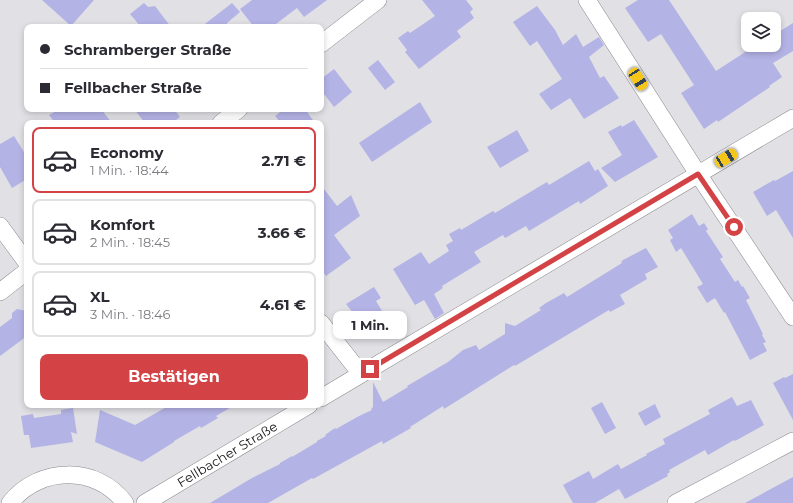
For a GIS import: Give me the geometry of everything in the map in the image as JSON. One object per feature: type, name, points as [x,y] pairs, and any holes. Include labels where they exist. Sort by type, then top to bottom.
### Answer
[{"type":"street","points":[[324,42],[378,0]]},
{"type":"street","points":[[587,0],[698,174],[793,317]]},
{"type":"street","points":[[225,120],[235,112]]},
{"type":"street","points":[[324,396],[793,118]]},
{"type":"street","points":[[0,226],[24,259]]},
{"type":"street","points":[[0,292],[24,273]]},
{"type":"street","points":[[324,328],[361,374]]},
{"type":"street","name":"Fellbacher Straße","points":[[145,503],[304,408]]},
{"type":"street","points":[[676,503],[793,442]]},
{"type":"street","points":[[10,503],[25,489],[38,481],[62,475],[76,475],[92,479],[109,486],[120,495],[125,503]]},
{"type":"building","points":[[42,0],[94,0],[73,24],[69,24]]},
{"type":"building","points":[[252,0],[327,0],[304,17],[297,8],[276,24],[252,24],[240,9]]},
{"type":"building","points":[[422,0],[466,0],[473,9],[470,12],[474,18],[457,31],[461,37],[419,69],[405,52],[407,50],[398,38],[408,31],[410,33],[435,16]]},
{"type":"building","points":[[638,0],[669,0],[716,71],[745,52],[781,52],[781,31],[793,23],[793,51],[773,63],[782,77],[769,86],[770,87],[718,122],[717,120],[704,129],[681,93],[694,85],[661,34],[648,42],[625,8]]},
{"type":"building","points":[[144,3],[148,7],[155,6],[169,24],[138,24],[130,14]]},
{"type":"building","points":[[232,3],[240,12],[227,24],[205,24]]},
{"type":"building","points":[[537,6],[555,30],[563,45],[576,34],[583,47],[599,37],[604,45],[589,57],[600,78],[604,76],[619,98],[584,119],[570,98],[551,110],[539,94],[562,79],[537,41],[530,46],[513,22]]},
{"type":"building","points":[[378,60],[395,82],[385,90],[368,68]]},
{"type":"building","points":[[334,69],[352,92],[334,107],[324,94],[324,77]]},
{"type":"building","points":[[420,102],[432,122],[372,162],[359,143]]},
{"type":"building","points":[[54,112],[103,112],[110,120],[53,120],[49,115]]},
{"type":"building","points":[[136,112],[176,112],[180,117],[176,120],[143,120]]},
{"type":"building","points":[[280,112],[307,112],[313,120],[278,120],[275,116]]},
{"type":"building","points":[[634,120],[658,157],[615,182],[601,168],[622,155],[608,132],[621,125],[622,127]]},
{"type":"building","points":[[517,130],[529,151],[500,168],[487,147]]},
{"type":"building","points":[[14,136],[24,152],[24,181],[12,188],[0,167],[0,144]]},
{"type":"building","points":[[589,161],[595,171],[598,169],[608,186],[580,204],[579,201],[529,231],[526,226],[505,238],[503,235],[474,252],[481,262],[442,286],[443,288],[434,294],[444,313],[435,319],[424,300],[415,305],[393,269],[421,252],[429,264],[449,251],[446,245],[453,241],[449,234],[460,228],[461,230],[493,211],[495,213],[547,182],[549,185]]},
{"type":"building","points":[[793,171],[793,238],[776,210],[767,216],[753,192]]},
{"type":"building","points":[[324,189],[337,206],[351,195],[360,216],[334,235],[351,258],[326,276],[324,273]]},
{"type":"building","points":[[692,214],[699,226],[704,223],[708,229],[706,231],[723,257],[720,259],[735,282],[738,280],[750,298],[746,300],[763,334],[762,335],[766,342],[763,343],[767,351],[750,360],[725,312],[724,313],[715,298],[707,303],[697,287],[703,284],[681,248],[676,252],[670,240],[673,238],[668,230]]},
{"type":"building","points":[[646,248],[658,267],[645,274],[647,279],[620,295],[625,304],[610,312],[609,310],[515,366],[514,365],[444,409],[443,406],[410,427],[411,428],[383,444],[382,441],[268,503],[210,503],[317,442],[335,428],[336,429],[372,410],[373,382],[383,402],[448,362],[463,350],[476,345],[479,350],[505,334],[505,323],[515,326],[541,310],[539,308],[546,303],[564,293],[567,297],[622,263],[621,262],[623,260]]},
{"type":"building","points":[[374,287],[381,298],[376,301],[388,321],[372,330],[365,328],[346,304]]},
{"type":"building","points":[[17,309],[24,310],[24,338],[0,356],[0,327],[12,318],[12,313]]},
{"type":"building","points":[[793,374],[793,420],[773,383]]},
{"type":"building","points":[[732,397],[737,406],[751,400],[764,425],[708,455],[705,450],[669,470],[670,472],[667,474],[668,476],[625,499],[619,489],[595,503],[573,503],[563,485],[589,471],[593,479],[618,464],[621,469],[665,444],[663,439],[710,414],[708,410]]},
{"type":"building","points":[[602,402],[616,428],[605,434],[591,408]]},
{"type":"building","points":[[655,404],[661,417],[645,426],[638,413]]},
{"type":"building","points":[[73,408],[77,434],[71,432],[73,442],[31,448],[29,435],[24,435],[21,416],[33,414],[34,418],[61,414],[61,410]]},
{"type":"building","points":[[165,408],[230,408],[216,416],[218,418],[201,428],[200,426],[174,441],[142,462],[95,442],[100,410],[135,425]]},
{"type":"building","points":[[793,477],[793,503],[745,503]]},
{"type":"route","points":[[370,369],[698,174],[734,227]]}]
